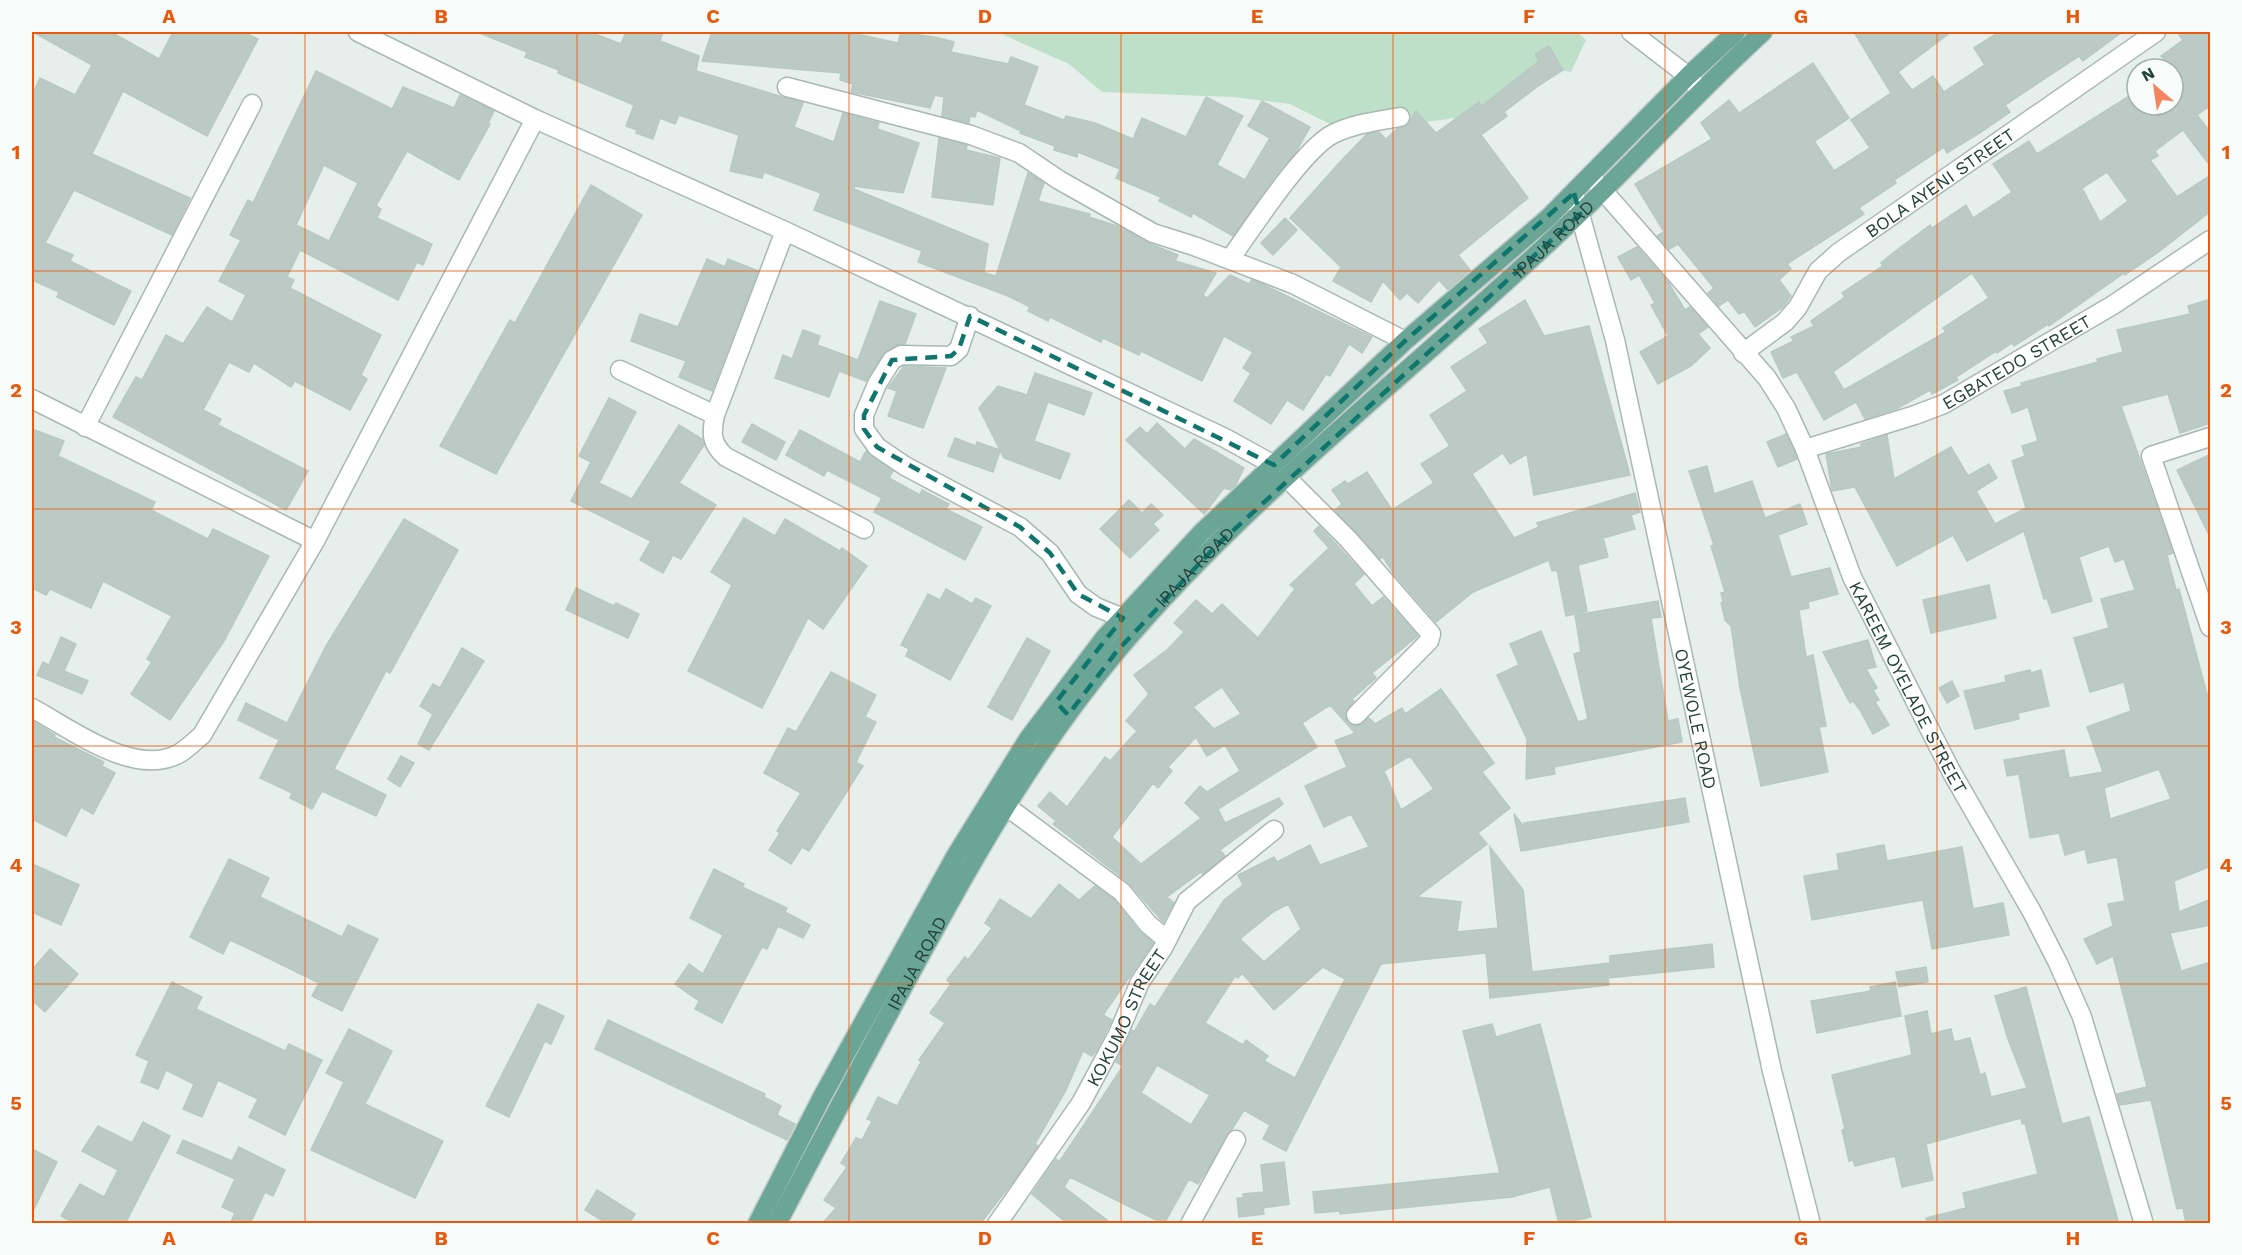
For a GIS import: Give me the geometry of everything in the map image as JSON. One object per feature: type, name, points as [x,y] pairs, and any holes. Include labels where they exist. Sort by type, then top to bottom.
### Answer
[{"type":"main road","name":"IPAJA ROAD","points":[[757,1224],[823,1095],[930,900],[990,798],[1062,709],[1149,616],[1287,478],[1580,214],[1597,183],[1688,76],[1736,32]]},
{"type":"main road","name":"IPAJA ROAD","points":[[777,1224],[907,980],[1092,653],[1201,533],[1405,341],[1574,193],[1597,183],[1763,32]]},
{"type":"street","points":[[358,32],[535,119],[970,316],[1225,438],[1274,465],[1348,539],[1431,634],[1429,642],[1356,715]]},
{"type":"street","points":[[1631,32],[1688,76],[1700,90]]},
{"type":"street","name":"BOLA AYENI STREET","points":[[1743,353],[1785,322],[1798,307],[1818,271],[1838,253],[2156,32]]},
{"type":"street","points":[[787,87],[972,135],[1019,153],[1059,180],[1145,229],[1230,259],[1303,289],[1405,341]]},
{"type":"street","points":[[85,427],[252,104]]},
{"type":"street","points":[[1230,259],[1270,202],[1324,140],[1362,124],[1400,117]]},
{"type":"street","points":[[32,708],[126,759],[155,762],[180,753],[202,735],[315,541],[535,119]]},
{"type":"street","name":"KAREEM OYELADE STREET","points":[[1597,183],[1767,378],[1786,408],[1805,449],[1851,577],[1952,773],[2032,912],[2082,1017],[2144,1224]]},
{"type":"street","name":"OYEWOLE ROAD","points":[[1574,193],[1616,340],[1772,1071],[1811,1224]]},
{"type":"street","points":[[785,231],[715,415],[711,433],[715,447],[726,457],[864,529]]},
{"type":"street","name":"EGBATEDO STREET","points":[[1805,449],[1944,404],[2113,305],[2211,240]]},
{"type":"street","points":[[970,316],[959,350],[951,356],[901,356],[892,360],[877,384],[864,416],[864,429],[877,447],[905,466],[1020,527],[1050,553],[1078,594],[1096,607],[1123,618]]},
{"type":"street","points":[[620,370],[715,415]]},
{"type":"street","points":[[32,399],[315,541]]},
{"type":"street","points":[[2211,437],[2151,456],[2211,627]]},
{"type":"street","points":[[1006,806],[1122,892],[1148,924],[1167,940]]},
{"type":"street","name":"KOKUMO STREET","points":[[997,1224],[1081,1103],[1118,1034],[1140,982],[1167,940],[1186,901],[1274,830]]},
{"type":"street","points":[[1190,1224],[1236,1140]]},
{"type":"highlighted area","points":[[1574,193],[1580,214],[1215,547],[1117,651],[1068,715],[1056,702],[1123,618],[1078,594],[1050,553],[1020,527],[877,447],[864,429],[864,415],[892,360],[951,356],[959,349],[970,316],[1274,465],[1405,341]]},
{"type":"green space","points":[[997,32],[1577,32],[1586,40],[1571,72],[1539,67],[1480,115],[1346,132],[1290,104],[1233,97],[1102,92],[1069,64]]},
{"type":"building","points":[[33,32],[111,32],[159,59],[173,32],[243,32],[258,39],[207,136],[123,91],[92,154],[190,198],[172,235],[74,190],[45,243],[73,255],[70,261],[131,291],[114,325],[57,297],[59,292],[32,280],[32,96],[40,78],[75,95],[92,65]]},
{"type":"building","points":[[477,32],[590,32],[621,44],[626,32],[663,32],[660,41],[699,56],[696,71],[803,103],[794,127],[834,142],[843,113],[879,123],[877,129],[919,143],[903,193],[854,186],[854,189],[988,244],[983,280],[985,273],[996,276],[1028,173],[1044,183],[1038,201],[1090,214],[1089,217],[1117,226],[1148,243],[1178,255],[1175,261],[1216,273],[1203,295],[1207,298],[1230,275],[1249,284],[1252,280],[1372,337],[1362,353],[1349,344],[1330,376],[1326,374],[1303,410],[1287,400],[1271,424],[1234,401],[1251,373],[1243,368],[1253,352],[1224,336],[1202,381],[1141,351],[1139,355],[1103,338],[1101,342],[1050,317],[1048,321],[1028,311],[1030,307],[1008,296],[918,262],[922,251],[814,210],[821,193],[764,172],[762,178],[730,171],[739,135],[679,115],[675,124],[660,118],[653,139],[636,133],[637,130],[626,126],[634,105],[558,73],[559,70],[525,57],[527,52]]},
{"type":"building","points":[[712,32],[847,32],[898,43],[901,32],[939,38],[954,42],[951,52],[1008,64],[1011,57],[1038,67],[1024,105],[1064,120],[1066,116],[1095,123],[1133,139],[1142,118],[1186,137],[1206,97],[1243,116],[1217,165],[1245,180],[1270,138],[1248,126],[1262,101],[1310,127],[1296,152],[1233,236],[1193,213],[1191,217],[1159,201],[1161,197],[1116,178],[1120,169],[1078,152],[1077,157],[1054,150],[1055,146],[1020,133],[1021,131],[977,110],[975,117],[970,116],[969,123],[942,116],[944,97],[935,95],[930,108],[851,92],[853,84],[840,80],[841,73],[702,61]]},
{"type":"building","points":[[1854,32],[1951,32],[1898,72],[1912,90],[1933,76],[1944,92],[1985,65],[1974,48],[1999,32],[2122,32],[2083,61],[2079,56],[2005,105],[2010,112],[1981,132],[1947,153],[1944,147],[1894,180],[1896,183],[1859,208],[1864,214],[1787,264],[1791,269],[1779,280],[1791,296],[1783,307],[1755,327],[1744,311],[1739,314],[1728,300],[1719,306],[1708,293],[1714,288],[1678,244],[1669,249],[1657,236],[1664,232],[1635,184],[1712,139],[1701,123],[1729,100],[1739,113],[1813,63],[1849,118],[1815,141],[1834,171],[1870,148],[1851,120],[1891,93]]},
{"type":"building","points":[[2177,32],[2211,32],[2211,105],[2197,115],[2211,133],[2211,167],[2183,130],[2155,151],[2158,156],[2150,160],[2177,197],[2211,175],[2211,211],[2160,251],[2125,275],[2124,273],[2049,326],[2048,324],[2014,346],[2012,343],[1997,353],[1996,351],[1956,377],[1958,380],[1932,394],[1930,390],[1898,408],[1865,419],[1856,402],[1824,420],[1797,372],[1783,378],[1771,352],[1794,341],[1791,337],[1814,326],[1811,321],[1845,297],[1842,293],[1883,266],[1881,263],[1930,225],[1932,228],[1966,205],[1973,218],[2012,192],[1993,164],[2029,141],[2037,154],[2125,99],[2125,117],[2185,117],[2185,57],[2161,56],[2183,40]],"holes":[[[2107,172],[2128,201],[2100,222],[2082,188]],[[1972,273],[1989,298],[1943,328],[1946,332],[1844,390],[1833,372]]]},
{"type":"building","points":[[1549,46],[1563,70],[1504,112],[1507,116],[1481,135],[1528,198],[1458,255],[1470,270],[1448,290],[1439,280],[1418,303],[1407,293],[1400,300],[1383,281],[1371,302],[1333,281],[1341,267],[1290,218],[1339,163],[1367,134],[1379,132],[1386,139],[1397,129],[1408,125],[1416,111],[1436,133],[1479,102],[1482,106],[1539,61],[1535,54]]},
{"type":"building","points":[[316,71],[392,109],[403,87],[454,108],[460,95],[494,111],[488,123],[490,124],[459,180],[407,151],[376,206],[381,209],[377,218],[432,244],[423,265],[417,262],[398,300],[300,250],[287,277],[294,280],[290,288],[381,335],[361,375],[367,379],[350,410],[295,381],[291,387],[254,363],[249,372],[229,362],[203,410],[221,419],[218,425],[308,471],[286,510],[113,417],[136,377],[142,380],[166,335],[183,344],[207,307],[232,322],[246,295],[219,281],[241,240],[230,235],[248,200],[253,203]],"holes":[[[324,165],[358,183],[329,241],[296,225]]]},
{"type":"building","points":[[939,138],[967,145],[966,150],[1000,158],[993,205],[932,197]]},
{"type":"building","points":[[591,185],[642,215],[496,474],[440,446],[510,320],[515,323]]},
{"type":"building","points":[[1285,218],[1297,230],[1273,255],[1261,243]]},
{"type":"building","points":[[1637,247],[1668,282],[1685,310],[1690,307],[1708,327],[1698,334],[1710,348],[1691,366],[1658,384],[1640,352],[1668,336],[1651,305],[1655,303],[1639,275],[1631,280],[1618,257]]},
{"type":"building","points":[[707,259],[725,267],[728,259],[758,271],[712,391],[679,377],[686,361],[631,341],[640,314],[678,327]]},
{"type":"building","points":[[2211,299],[2211,423],[2180,433],[2168,394],[2121,406],[2173,553],[2167,555],[2176,590],[2179,589],[2211,709],[2211,866],[2174,881],[2179,912],[2211,899],[2211,925],[2170,933],[2181,971],[2211,962],[2211,1224],[2186,1224],[2183,1208],[2177,1209],[2151,1100],[2120,1105],[2117,1094],[2147,1087],[2113,956],[2097,964],[2084,939],[2113,926],[2108,904],[2125,901],[2117,857],[2088,863],[2085,849],[2065,855],[2059,833],[2030,838],[2019,774],[2007,776],[2004,760],[2064,750],[2069,778],[2103,772],[2087,727],[2131,711],[2124,682],[2090,692],[2074,638],[2109,628],[2101,599],[2135,590],[2124,559],[2115,562],[2109,546],[2079,557],[2092,601],[2052,613],[2047,598],[2044,599],[2024,531],[1967,561],[1953,535],[1897,566],[1855,487],[1832,491],[1826,454],[1861,447],[1861,444],[1887,435],[1894,479],[1951,447],[1968,476],[1989,464],[1997,478],[1976,491],[1995,524],[2026,508],[2012,461],[2025,456],[2022,446],[2038,441],[2028,407],[2012,413],[2004,391],[2022,386],[2021,383],[2098,362],[2097,359],[2123,352],[2117,330],[2190,314],[2188,306]],"holes":[[[2159,769],[2171,799],[2110,819],[2104,788]]]},
{"type":"building","points":[[1525,300],[1544,336],[1589,326],[1630,475],[1534,495],[1527,454],[1510,464],[1503,453],[1472,474],[1514,538],[1539,527],[1537,523],[1635,493],[1640,512],[1631,515],[1635,529],[1603,538],[1608,557],[1578,565],[1587,611],[1566,616],[1557,570],[1552,571],[1549,560],[1473,592],[1436,622],[1394,574],[1383,557],[1380,559],[1335,510],[1342,504],[1332,490],[1345,481],[1348,484],[1367,472],[1392,510],[1434,483],[1421,464],[1450,446],[1430,415],[1467,391],[1451,367],[1488,343],[1479,329]]},
{"type":"building","points":[[880,301],[916,314],[905,344],[896,345],[883,354],[866,381],[839,371],[829,397],[775,378],[783,355],[792,359],[803,330],[820,336],[817,345],[858,360]]},
{"type":"building","points":[[904,366],[946,368],[923,428],[888,416],[897,391],[888,388]]},
{"type":"building","points":[[1035,373],[1092,393],[1084,415],[1048,402],[1034,441],[1070,454],[1060,479],[1004,458],[1000,451],[993,472],[948,456],[955,438],[976,446],[977,442],[1000,450],[979,408],[998,386],[1027,395]]},
{"type":"building","points":[[609,398],[636,412],[599,483],[632,499],[679,425],[702,439],[704,445],[679,483],[716,505],[681,559],[673,555],[663,573],[640,560],[651,541],[571,501],[591,462],[579,456]]},
{"type":"building","points":[[1157,423],[1185,449],[1194,439],[1244,468],[1235,486],[1230,490],[1224,488],[1204,514],[1126,440],[1140,427],[1147,434]]},
{"type":"building","points":[[752,424],[785,442],[776,460],[742,442]]},
{"type":"building","points":[[32,429],[64,441],[58,456],[155,502],[151,510],[208,539],[213,529],[269,556],[224,641],[170,720],[131,694],[152,662],[147,659],[172,616],[103,581],[91,608],[50,589],[46,595],[32,588]]},
{"type":"building","points":[[800,430],[860,462],[866,451],[893,471],[889,478],[920,495],[922,490],[949,504],[946,509],[982,527],[965,560],[874,512],[882,498],[827,470],[824,476],[786,455]]},
{"type":"building","points":[[1786,434],[1797,459],[1778,467],[1767,442]]},
{"type":"building","points":[[2211,454],[2211,539],[2177,470]]},
{"type":"building","points":[[1707,466],[1714,494],[1752,481],[1765,518],[1800,504],[1807,524],[1778,535],[1791,577],[1830,568],[1838,594],[1808,602],[1809,608],[1799,610],[1806,657],[1813,655],[1826,726],[1819,727],[1828,772],[1761,786],[1740,688],[1731,626],[1725,620],[1721,603],[1723,602],[1721,593],[1725,592],[1711,546],[1714,545],[1689,471]]},
{"type":"building","points":[[1129,500],[1142,513],[1151,504],[1163,515],[1153,524],[1159,530],[1130,558],[1100,529]]},
{"type":"building","points":[[744,518],[775,536],[785,519],[840,551],[842,548],[867,566],[823,629],[808,618],[762,708],[688,671],[732,585],[711,572]]},
{"type":"building","points":[[404,519],[458,550],[390,673],[386,671],[334,769],[386,795],[376,816],[322,791],[312,809],[290,798],[292,793],[260,778],[279,740],[238,720],[246,703],[287,723],[326,646]]},
{"type":"building","points":[[1319,526],[1364,574],[1354,584],[1372,606],[1383,597],[1418,636],[1372,673],[1376,678],[1352,699],[1354,701],[1345,712],[1348,723],[1358,726],[1369,718],[1375,724],[1402,708],[1405,714],[1441,689],[1494,763],[1482,772],[1510,808],[1478,833],[1487,844],[1417,897],[1461,902],[1457,932],[1498,928],[1490,847],[1523,890],[1532,972],[1610,963],[1610,956],[1712,944],[1714,967],[1608,978],[1609,985],[1490,998],[1486,953],[1381,964],[1286,1151],[1263,1139],[1270,1125],[1244,1110],[1198,1184],[1189,1179],[1164,1224],[1070,1177],[1064,1187],[1112,1224],[1068,1224],[1032,1194],[1056,1159],[1059,1162],[1123,1066],[1116,1062],[1132,1030],[1134,1032],[1150,1004],[1155,1007],[1224,900],[1243,885],[1238,875],[1274,857],[1277,862],[1310,845],[1320,865],[1369,847],[1351,814],[1324,827],[1305,786],[1347,767],[1335,741],[1355,733],[1330,705],[1302,723],[1317,747],[1218,809],[1225,823],[1279,798],[1283,804],[1220,850],[1225,856],[1203,874],[1201,872],[1167,897],[1174,903],[1163,922],[1129,883],[1053,824],[1056,821],[1038,806],[1050,792],[1067,807],[1105,757],[1110,761],[1137,731],[1126,721],[1149,694],[1134,675],[1168,649],[1184,632],[1174,623],[1196,600],[1212,614],[1222,604],[1258,638],[1295,589],[1290,585],[1329,548],[1314,531]],"holes":[[[1222,687],[1241,714],[1214,729],[1193,707]],[[1196,737],[1207,756],[1225,745],[1240,771],[1207,792],[1200,786],[1185,803],[1201,818],[1141,864],[1112,837],[1153,783],[1158,788],[1172,771],[1168,767]],[[1410,756],[1434,789],[1401,810],[1384,771]],[[1288,904],[1301,929],[1264,962],[1240,939],[1273,912]],[[1323,967],[1345,979],[1295,1078],[1264,1061],[1268,1056],[1246,1040],[1243,1045],[1205,1023],[1235,976],[1238,978],[1242,973],[1274,1010]],[[1157,1065],[1210,1095],[1191,1125],[1141,1093]]]},
{"type":"building","points":[[1989,585],[1996,618],[1931,633],[1923,600]]},
{"type":"building","points":[[576,588],[614,606],[616,603],[639,614],[628,638],[566,610]]},
{"type":"building","points":[[946,589],[972,604],[976,598],[991,606],[950,680],[906,656],[909,649],[901,645],[928,594],[940,600]]},
{"type":"building","points":[[1658,601],[1661,617],[1651,618],[1668,721],[1678,719],[1682,742],[1554,767],[1555,774],[1526,779],[1527,739],[1497,675],[1519,665],[1510,644],[1541,631],[1578,722],[1588,719],[1574,654],[1581,652],[1575,615]]},
{"type":"building","points":[[61,637],[76,644],[64,671],[88,681],[82,694],[37,675],[43,662],[49,665]]},
{"type":"building","points":[[1027,638],[1050,651],[1012,720],[988,707]]},
{"type":"building","points":[[1868,640],[1876,667],[1866,669],[1877,688],[1873,690],[1879,700],[1875,702],[1889,725],[1873,734],[1860,710],[1853,701],[1850,703],[1823,652]]},
{"type":"building","points":[[462,648],[484,661],[429,750],[418,744],[433,714],[420,706],[433,684],[440,688]]},
{"type":"building","points":[[2030,670],[2031,673],[2041,670],[2049,706],[2018,713],[2019,719],[1975,729],[1964,691],[2006,682],[2005,676]]},
{"type":"building","points":[[831,672],[876,695],[865,717],[876,722],[856,762],[863,766],[809,851],[802,847],[791,864],[769,850],[780,833],[777,831],[801,793],[764,773],[788,728],[796,732]]},
{"type":"building","points":[[1952,681],[1959,696],[1947,703],[1939,688]]},
{"type":"building","points":[[32,721],[55,735],[54,737],[104,762],[102,766],[115,773],[93,814],[81,807],[66,836],[32,819]]},
{"type":"building","points":[[401,756],[414,763],[400,787],[388,779]]},
{"type":"building","points":[[1685,798],[1689,822],[1521,851],[1514,814],[1524,827],[1524,823]]},
{"type":"building","points":[[1884,845],[1887,861],[1962,847],[1973,909],[2003,903],[2009,935],[1932,949],[1923,900],[1812,920],[1804,876],[1839,870],[1837,854]]},
{"type":"building","points":[[229,859],[269,878],[260,897],[342,937],[348,925],[378,939],[342,1011],[312,996],[319,983],[264,956],[230,940],[223,954],[190,937]]},
{"type":"building","points":[[32,864],[79,885],[61,925],[32,912]]},
{"type":"building","points":[[714,869],[744,884],[742,887],[787,908],[785,912],[810,925],[803,938],[778,926],[767,949],[762,947],[722,1023],[695,1009],[699,1001],[675,984],[689,964],[703,974],[723,935],[690,918]]},
{"type":"building","points":[[1059,884],[1079,900],[1095,886],[1114,900],[1139,931],[1153,943],[1103,1015],[1112,1020],[1092,1056],[1083,1051],[1066,1090],[1035,1144],[1038,1146],[980,1224],[822,1224],[836,1208],[824,1200],[847,1167],[841,1163],[856,1138],[862,1140],[872,1121],[867,1119],[878,1097],[897,1106],[921,1062],[919,1060],[945,1023],[930,1013],[951,984],[947,980],[965,957],[968,960],[992,928],[985,923],[1000,899],[1031,919]]},
{"type":"building","points":[[50,949],[78,974],[45,1012],[32,1000],[32,970]]},
{"type":"building","points":[[1926,967],[1928,982],[1899,987],[1896,972]]},
{"type":"building","points":[[172,982],[202,997],[196,1009],[285,1051],[289,1044],[322,1060],[285,1135],[249,1117],[258,1099],[218,1080],[202,1117],[183,1109],[194,1084],[166,1070],[158,1089],[141,1082],[149,1061],[136,1055]]},
{"type":"building","points":[[1895,982],[1901,1016],[1817,1033],[1811,1001],[1871,991],[1870,987]]},
{"type":"building","points":[[2026,987],[2062,1124],[2089,1117],[2119,1224],[1927,1224],[1926,1218],[1966,1208],[1963,1193],[2038,1174],[2025,1123],[2022,1124],[2021,1118],[1926,1144],[1933,1180],[1902,1187],[1895,1156],[1855,1166],[1853,1160],[1849,1161],[1842,1130],[1845,1129],[1832,1075],[1912,1055],[1905,1016],[1927,1011],[1931,1034],[1951,1029],[1954,1042],[1970,1038],[1980,1075],[1985,1073],[1991,1097],[2027,1088],[2008,1039],[1995,996]]},
{"type":"building","points":[[538,1004],[564,1016],[551,1044],[545,1041],[509,1117],[486,1106]]},
{"type":"building","points":[[608,1020],[765,1094],[764,1097],[781,1106],[777,1115],[795,1124],[787,1140],[595,1049]]},
{"type":"building","points":[[1492,1024],[1496,1037],[1540,1024],[1591,1217],[1559,1224],[1550,1187],[1512,1197],[1340,1214],[1340,1211],[1315,1213],[1313,1192],[1500,1173],[1463,1031]]},
{"type":"building","points":[[349,1029],[392,1051],[365,1104],[443,1141],[415,1198],[311,1150],[344,1082],[326,1073]]},
{"type":"building","points":[[143,1122],[170,1136],[125,1224],[76,1224],[61,1216],[80,1184],[104,1197],[118,1170],[82,1151],[98,1126],[132,1143]]},
{"type":"building","points":[[183,1140],[232,1161],[239,1147],[285,1170],[273,1196],[265,1192],[250,1224],[230,1224],[235,1213],[222,1207],[235,1179],[177,1153]]},
{"type":"building","points":[[32,1149],[57,1162],[32,1213]]},
{"type":"building","points":[[1284,1162],[1289,1204],[1263,1208],[1264,1214],[1239,1217],[1237,1198],[1243,1198],[1243,1194],[1264,1192],[1261,1165]]},
{"type":"building","points":[[597,1190],[635,1214],[629,1224],[608,1224],[585,1210]]}]
